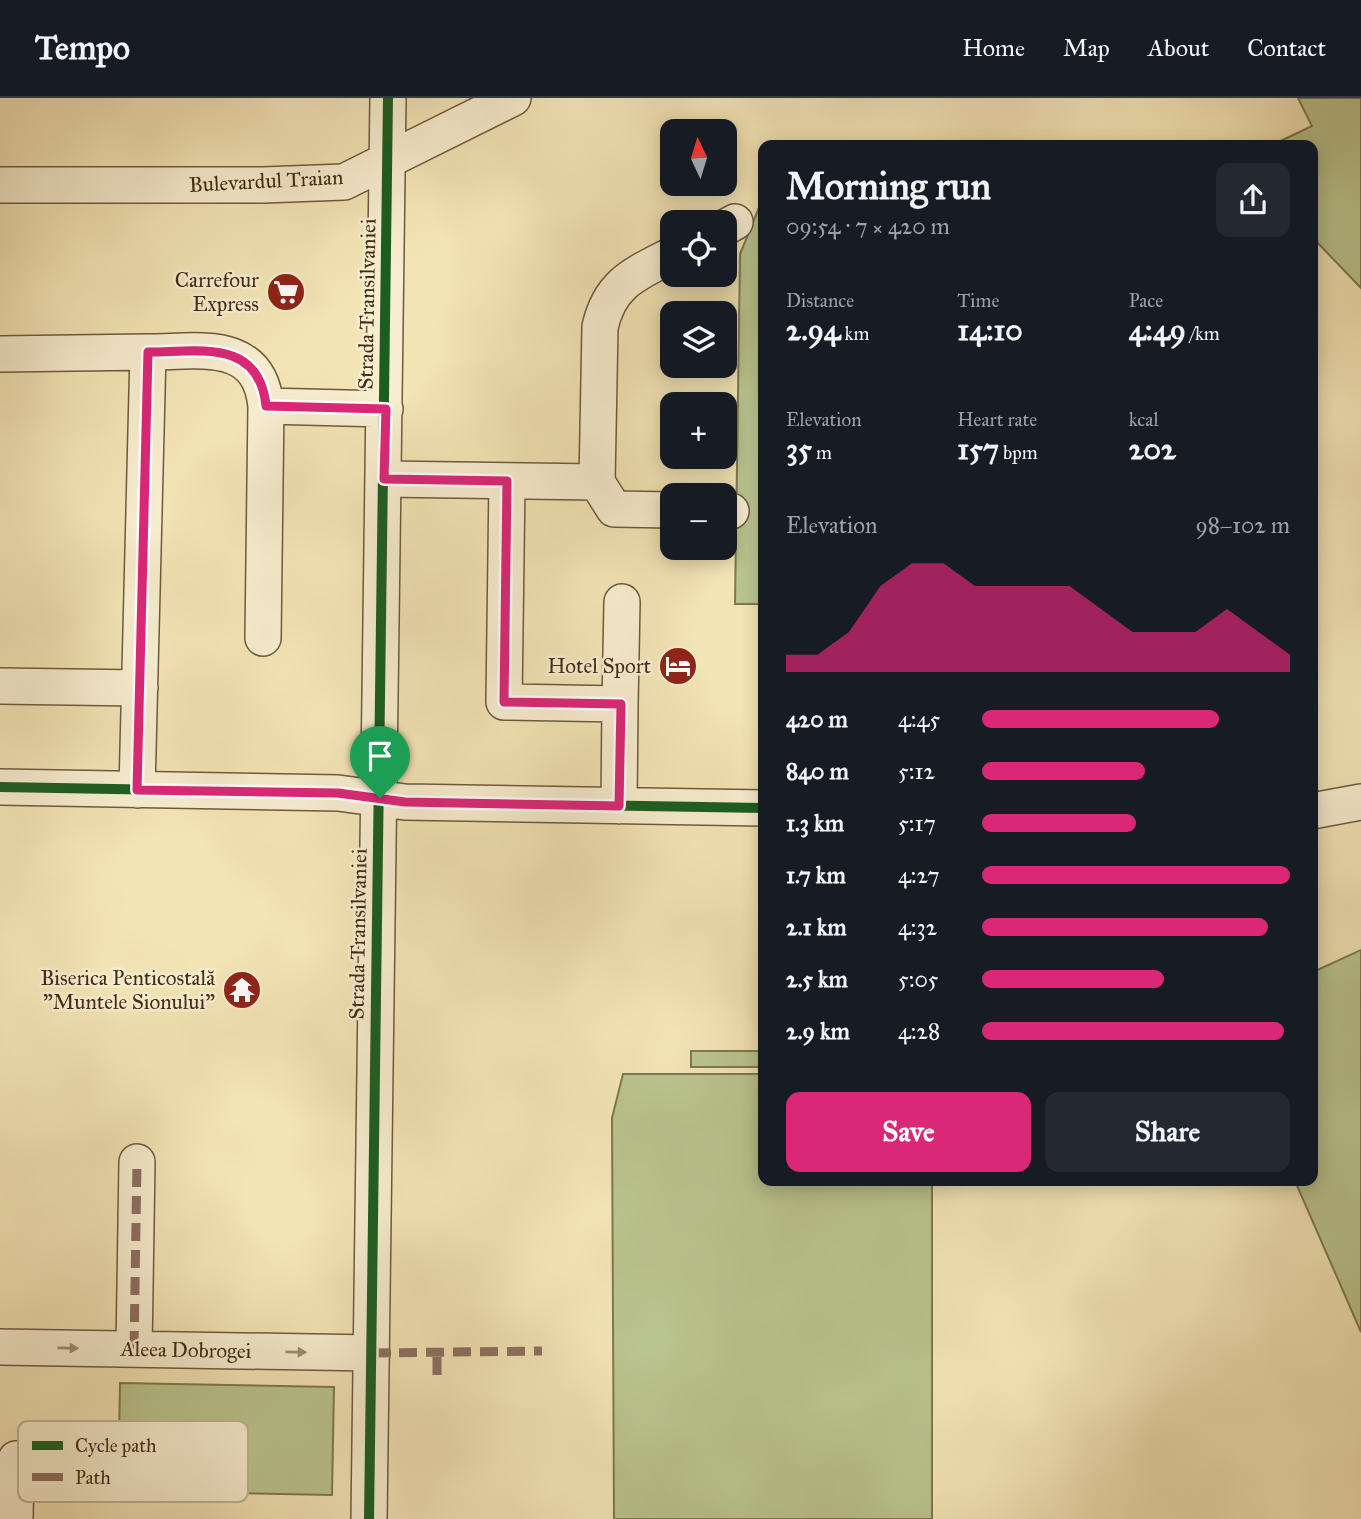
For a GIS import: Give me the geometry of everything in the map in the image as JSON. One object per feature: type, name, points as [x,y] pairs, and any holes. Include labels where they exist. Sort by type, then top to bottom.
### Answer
[{"type":"street","name":"Strada Transilvaniei","points":[[369,1519],[386,409],[388,98]]},
{"type":"street","name":"Bulevardul Traian","points":[[0,185],[263,185],[344,181],[513,98]]},
{"type":"street","points":[[660,262],[625,282],[611,294],[604,309],[600,327],[597,482],[614,509],[660,510]]},
{"type":"street","points":[[137,790],[148,352]]},
{"type":"street","points":[[0,354],[224,352],[241,359],[255,372],[264,388],[266,406],[262,638]]},
{"type":"street","points":[[266,406],[386,409]]},
{"type":"street","points":[[384,479],[597,482]]},
{"type":"street","points":[[507,481],[504,702],[621,704]]},
{"type":"street","points":[[619,806],[622,602]]},
{"type":"street","points":[[0,685],[140,688]]},
{"type":"street","points":[[0,787],[338,793],[405,802],[758,808]]},
{"type":"street","points":[[1318,810],[1361,802]]},
{"type":"street","points":[[134,1349],[137,1162]]},
{"type":"street","name":"Aleea Dobrogei","points":[[0,1347],[372,1353]]},
{"type":"street","points":[[15,1519],[16,1459]]},
{"type":"green space","points":[[1298,98],[1361,98],[1361,288],[1318,243],[1318,140],[1283,140],[1312,126]]},
{"type":"green space","points":[[758,210],[758,604],[735,604],[740,254]]},
{"type":"green space","points":[[1361,950],[1361,1332],[1297,1186],[1318,1186],[1318,970]]},
{"type":"green space","points":[[691,1051],[758,1051],[758,1067],[691,1067]]},
{"type":"green space","points":[[623,1074],[758,1074],[758,1186],[932,1186],[932,1519],[614,1519],[612,1118]]},
{"type":"green space","points":[[120,1383],[334,1387],[332,1495],[248,1493],[248,1421],[119,1421]]},
{"type":"marked path","points":[[134,1349],[137,1162]]},
{"type":"marked path","points":[[372,1353],[542,1351]]},
{"type":"marked path","points":[[437,1352],[437,1375]]},
{"type":"cycle path","points":[[369,1519],[388,98]]},
{"type":"cycle path","points":[[0,787],[338,793],[405,802],[758,808]]},
{"type":"place","name":"Carrefour Express","points":[[286,292]]},
{"type":"place","name":"Hotel Sport","points":[[678,666]]},
{"type":"place","name":"Biserica Penticostală \"Muntele Sionului\"","points":[[242,990]]},
{"type":"route","points":[[148,352],[224,352],[241,359],[255,372],[264,388],[266,406],[386,409],[384,479],[507,481],[504,702],[621,704],[619,806],[405,802],[380,798],[338,793],[137,790],[148,352]]}]
